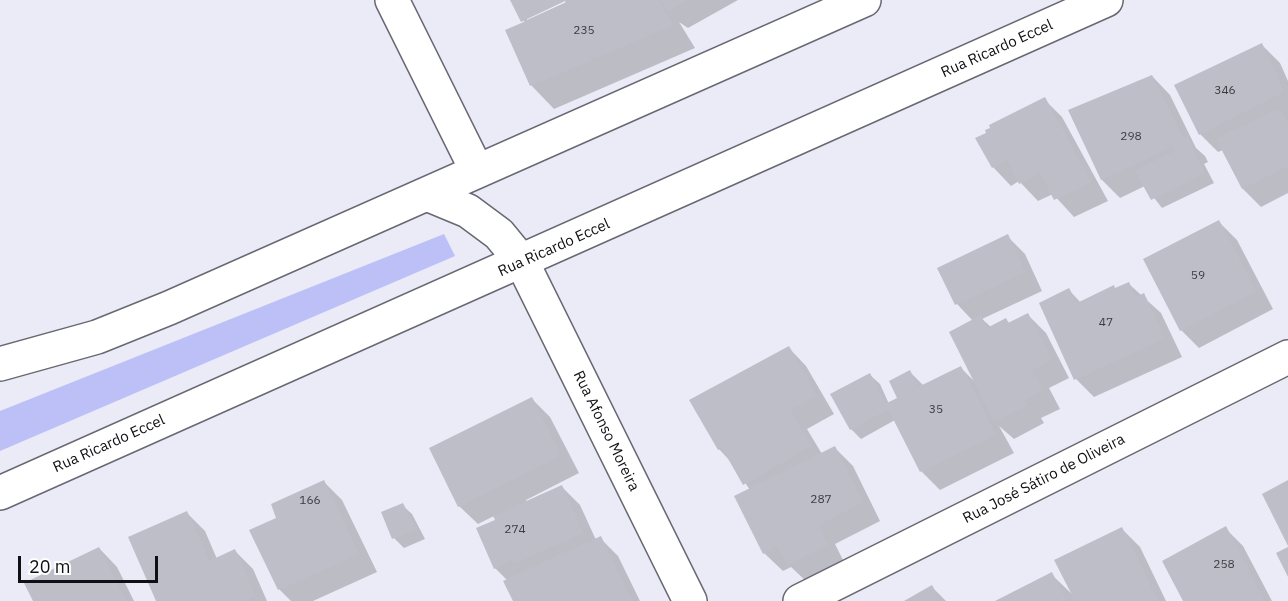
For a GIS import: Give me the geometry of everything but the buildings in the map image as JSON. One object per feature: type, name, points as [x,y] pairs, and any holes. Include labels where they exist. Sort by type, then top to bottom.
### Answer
[{"type":"main road","points":[[392,0],[477,171]]},
{"type":"main road","points":[[0,364],[97,337],[169,308],[864,0]]},
{"type":"main road","name":"Rua Ricardo Eccel","points":[[0,493],[1106,0]]},
{"type":"main road","name":"Rua Afonso Moreira","points":[[427,194],[468,211],[499,234],[522,262],[690,601]]},
{"type":"main road","name":"Rua José Sátiro de Oliveira","points":[[800,601],[1288,357]]},
{"type":"shaded area","points":[[444,234],[455,256],[0,451],[0,411]]}]
